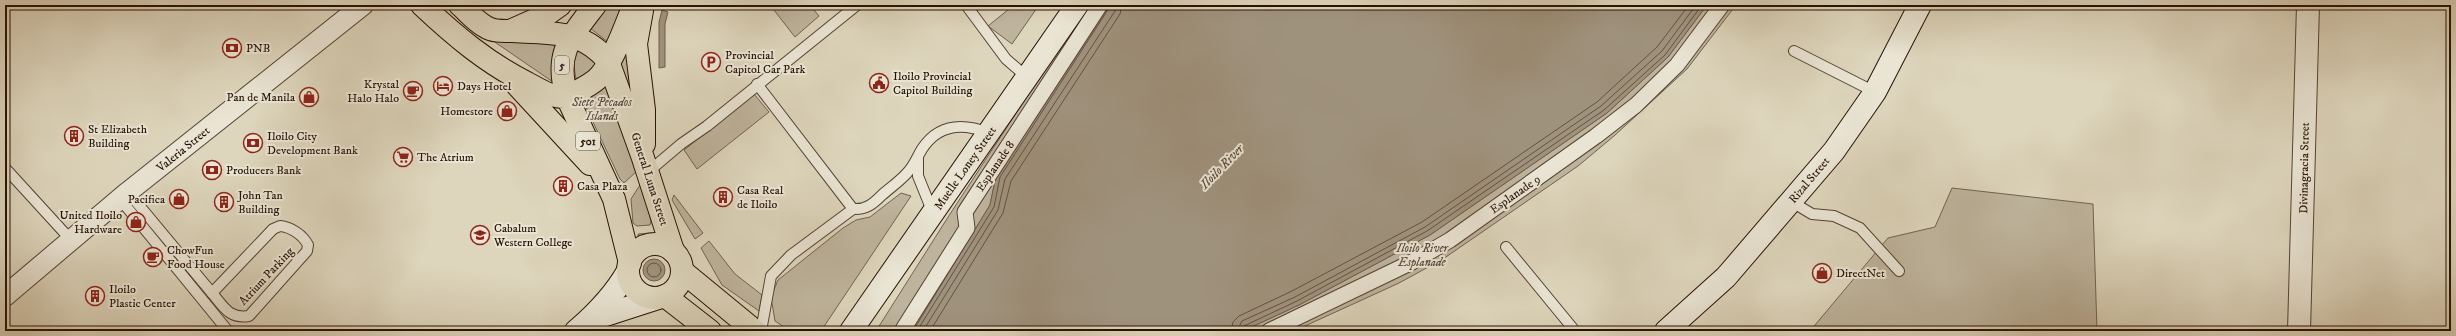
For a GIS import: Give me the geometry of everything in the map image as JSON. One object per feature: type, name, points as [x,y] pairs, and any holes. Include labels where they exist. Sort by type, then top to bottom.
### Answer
[{"type":"main road","points":[[422,5],[458,40],[498,68],[548,94],[567,97],[597,79],[608,61],[634,5]]},
{"type":"main road","name":"General Luna Street","points":[[460,5],[486,27],[509,31],[572,36],[591,43],[608,61],[646,165],[673,251]]},
{"type":"main road","points":[[509,31],[546,15],[560,5]]},
{"type":"main road","name":"5","points":[[567,97],[563,81],[563,53],[572,36],[595,5]]},
{"type":"main road","points":[[643,5],[636,44],[644,110],[646,165]]},
{"type":"main road","name":"Muelle Loney Street","points":[[851,331],[1028,78],[1077,5]]},
{"type":"main road","name":"Rizal Street","points":[[1666,331],[1726,277],[1792,202],[1834,151],[1875,92],[1920,5]]},
{"type":"main road","name":"Divinagracia Street","points":[[2299,331],[2308,5]]},
{"type":"main road","points":[[498,68],[528,96],[609,185]]},
{"type":"main road","name":"501","points":[[567,97],[609,185],[619,213],[630,280],[641,294],[661,297]]},
{"type":"main road","points":[[652,244],[660,244],[673,251],[678,257],[682,271],[677,286],[661,297],[583,326],[621,284],[638,250],[652,244]]},
{"type":"main road","points":[[682,271],[755,331]]},
{"type":"main road","points":[[661,297],[710,331]]},
{"type":"street","name":"Valeria Street","points":[[5,296],[124,196],[363,5]]},
{"type":"street","name":"Esplanade 8","points":[[902,331],[967,228],[965,212],[1100,5]]},
{"type":"street","name":"Esplanade 9","points":[[1269,331],[1412,262],[1450,240],[1596,136],[1636,105],[1677,65],[1722,5]]},
{"type":"lane","points":[[646,165],[707,126],[757,84],[857,5]]},
{"type":"lane","points":[[966,5],[1006,59],[1028,78]]},
{"type":"lane","points":[[1794,51],[1875,92]]},
{"type":"lane","points":[[757,84],[853,209]]},
{"type":"lane","points":[[761,331],[771,276],[791,255],[853,209],[870,206],[908,172],[927,142],[946,129],[970,126],[989,133]]},
{"type":"lane","points":[[918,156],[918,176],[933,213]]},
{"type":"lane","points":[[7,170],[70,240]]},
{"type":"lane","name":"Atrium Parking","points":[[124,196],[228,312],[238,317],[249,316],[307,251],[308,245],[305,240],[288,226],[280,226],[273,229],[212,293]]},
{"type":"lane","points":[[124,196],[228,331]]},
{"type":"lane","points":[[1792,202],[1812,214],[1834,216],[1860,228],[1899,271]]},
{"type":"lane","points":[[1506,247],[1575,331]]},
{"type":"green space","points":[[606,5],[624,5],[608,42],[590,28]]},
{"type":"green space","points":[[770,5],[810,5],[819,16],[795,37]]},
{"type":"green space","points":[[1014,5],[1039,5],[1012,44],[988,26]]},
{"type":"green space","points":[[1087,5],[1142,5],[996,176],[990,205],[913,331],[876,331],[950,214]]},
{"type":"green space","name":"Iloilo River Esplanade","points":[[1707,5],[1736,5],[1687,69],[1614,136],[1578,166],[1443,259],[1399,283],[1294,331],[1243,331],[1299,305],[1430,235],[1607,113],[1668,57]]},
{"type":"green space","name":"Siete Pecados Islands","points":[[486,36],[556,45],[553,82]]},
{"type":"green space","name":"Siete Pecados Islands","points":[[627,43],[636,106],[620,63]]},
{"type":"green space","name":"Siete Pecados Islands","points":[[576,49],[597,62],[590,72],[576,79],[573,60]]},
{"type":"green space","name":"Siete Pecados Islands","points":[[606,83],[638,170],[624,183],[620,179],[584,103],[585,99]]},
{"type":"green space","points":[[754,94],[769,112],[697,169],[684,150]]},
{"type":"green space","points":[[640,185],[642,186],[651,221],[650,225],[637,226],[633,223],[631,199]]},
{"type":"green space","points":[[1952,188],[2093,204],[2097,331],[1810,331],[1888,238],[1935,227]]},
{"type":"green space","points":[[901,193],[911,196],[821,331],[790,331],[775,321],[771,297],[778,280],[843,228],[856,220],[870,217]]},
{"type":"green space","points":[[674,195],[703,233],[695,239],[672,200]]},
{"type":"green space","points":[[652,233],[655,241],[639,243],[638,234]]},
{"type":"green space","points":[[709,241],[735,274],[762,295],[759,311],[722,285],[701,248]]},
{"type":"water","name":"Iloilo River","points":[[1108,5],[1707,5],[1668,57],[1607,113],[1430,235],[1299,305],[1243,331],[913,331],[990,205],[996,176]]},
{"type":"water","points":[[662,10],[668,12],[665,24],[665,67],[659,68],[659,22]]},
{"type":"water","points":[[654,259],[662,262],[665,270],[662,278],[654,281],[646,278],[643,270],[646,262]]},
{"type":"place","name":"PNB","points":[[232,48]]},
{"type":"place","name":"Provincial Capitol Car Park","points":[[711,62]]},
{"type":"place","name":"Iloilo Provincial Capitol Building","points":[[879,83]]},
{"type":"place","name":"Days Hotel","points":[[443,86]]},
{"type":"place","name":"Krystal Halo Halo","points":[[413,91]]},
{"type":"place","name":"Pan de Manila","points":[[309,97]]},
{"type":"place","name":"Homestore","points":[[507,111]]},
{"type":"place","name":"St Elizabeth Building","points":[[74,136]]},
{"type":"place","name":"Iloilo City Development Bank","points":[[253,143]]},
{"type":"place","name":"The Atrium","points":[[403,157]]},
{"type":"place","name":"Producers Bank","points":[[212,170]]},
{"type":"place","name":"Casa Plaza","points":[[563,186]]},
{"type":"place","name":"Casa Real de Iloilo","points":[[723,197]]},
{"type":"place","name":"Pacifica","points":[[179,199]]},
{"type":"place","name":"John Tan Building","points":[[224,202]]},
{"type":"place","name":"United Iloilo Hardware","points":[[136,222]]},
{"type":"place","name":"Cabalum Western College","points":[[480,235]]},
{"type":"place","name":"ChowFun Food House","points":[[153,257]]},
{"type":"place","name":"DirectNet","points":[[1822,273]]},
{"type":"place","name":"Iloilo Plastic Center","points":[[95,296]]}]
